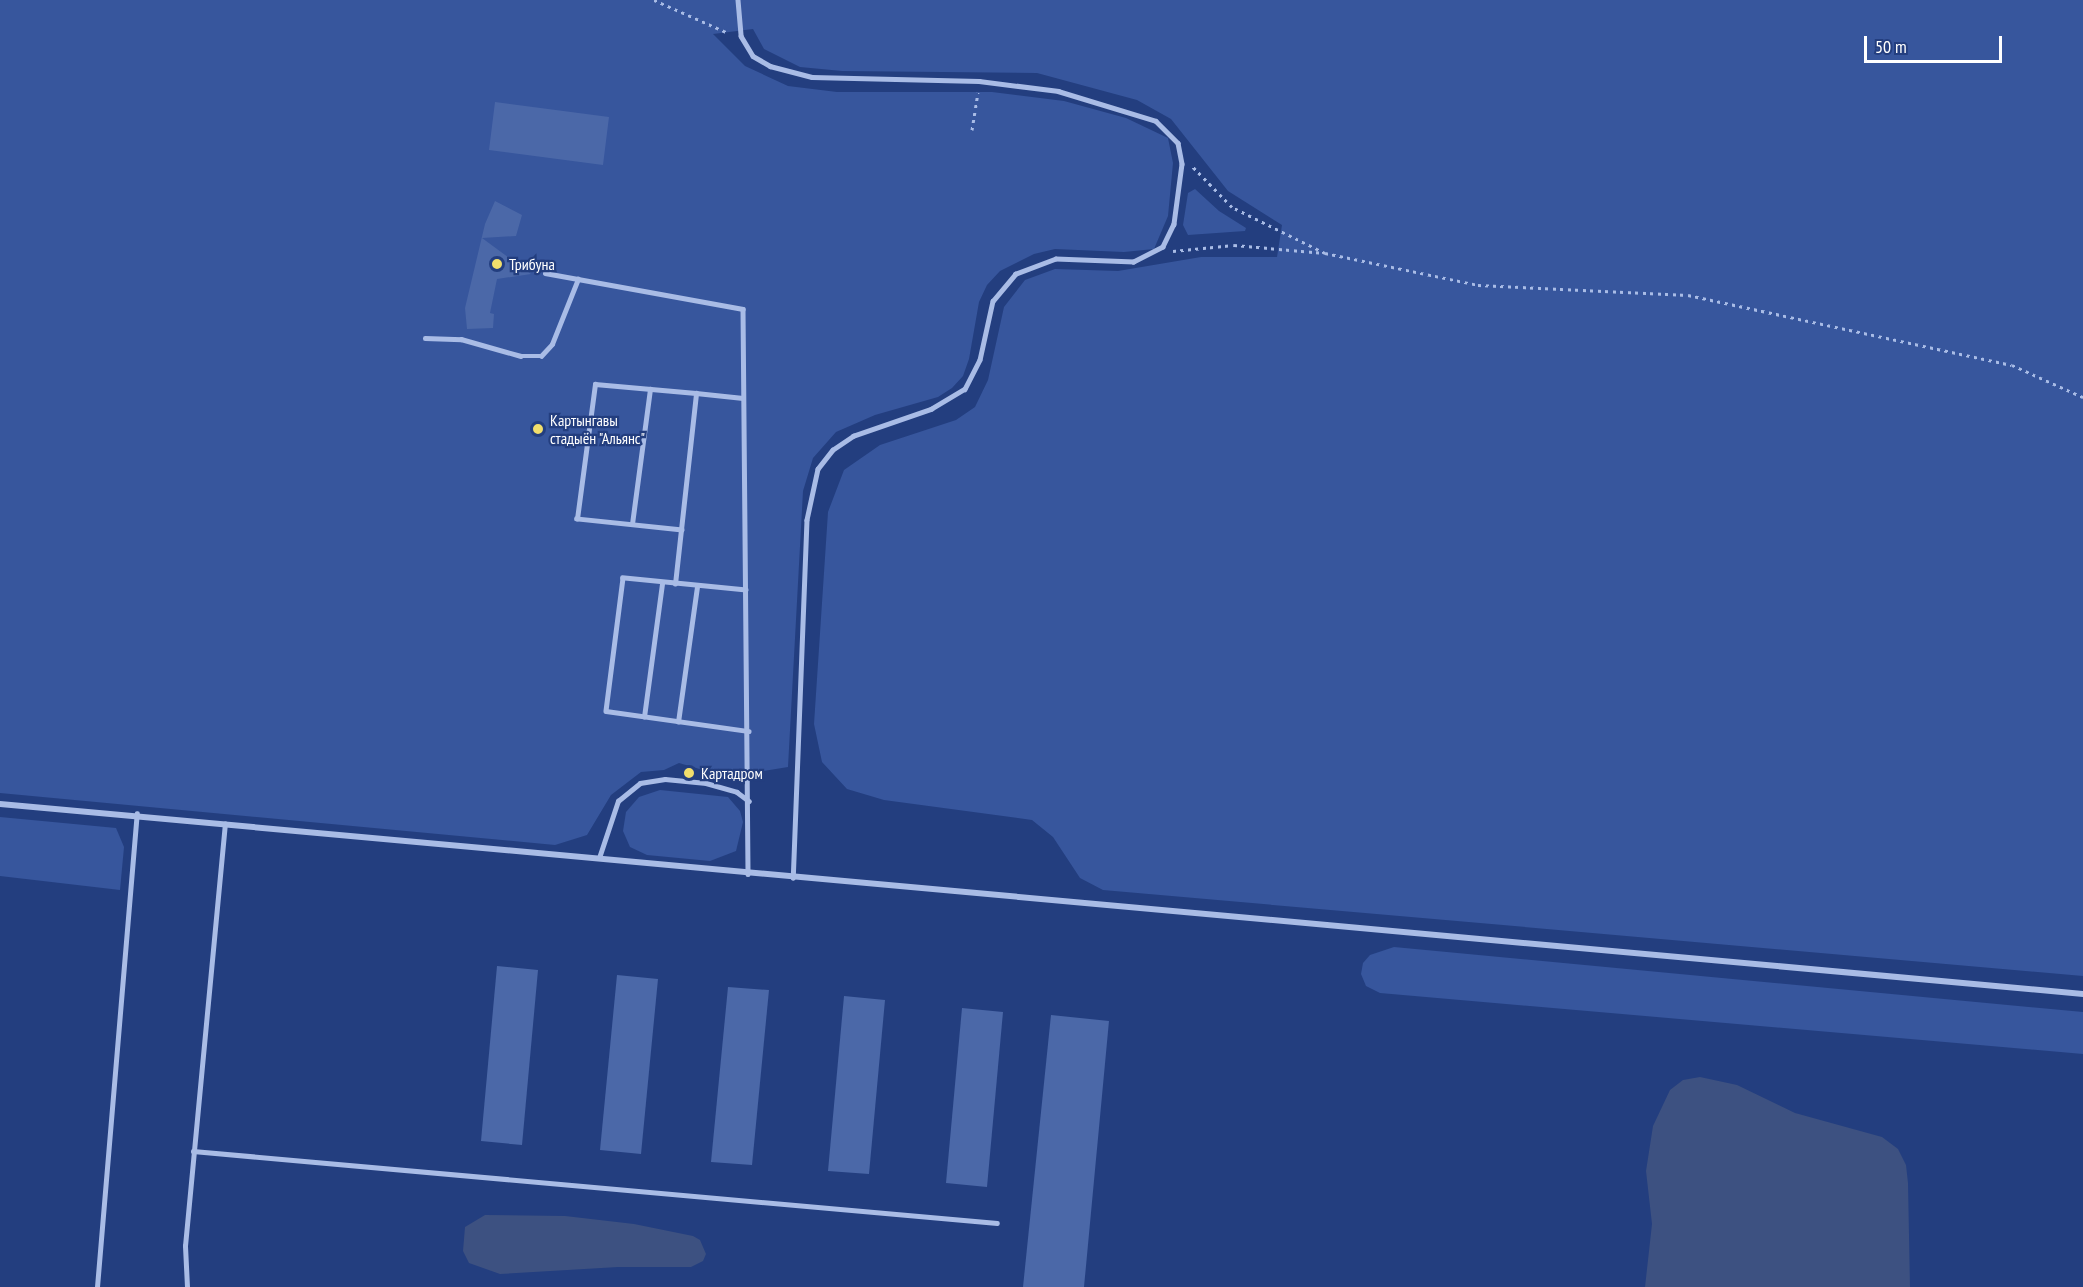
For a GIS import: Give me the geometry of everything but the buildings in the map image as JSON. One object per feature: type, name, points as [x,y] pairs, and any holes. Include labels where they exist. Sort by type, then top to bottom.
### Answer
[{"type":"street","points":[[0,804],[137,814],[748,874],[2083,994]]},
{"type":"lane","points":[[738,0],[741,36],[753,56],[790,73],[856,81],[979,81],[1049,90],[1156,121],[1178,143],[1182,174],[1172,233],[1163,247],[1148,258],[1120,262],[1056,259],[1016,274],[993,301],[980,360],[965,389],[932,409],[854,436],[833,450],[818,469],[807,520],[793,878]]},
{"type":"lane","points":[[545,273],[743,309],[749,731],[748,874]]},
{"type":"lane","points":[[426,338],[461,339],[521,356],[541,356],[552,344],[578,279]]},
{"type":"lane","points":[[682,530],[577,519],[595,384],[743,398]]},
{"type":"lane","points":[[632,524],[650,389]]},
{"type":"lane","points":[[675,584],[696,393]]},
{"type":"lane","points":[[746,590],[622,579],[606,711],[749,731]]},
{"type":"lane","points":[[644,717],[662,583]]},
{"type":"lane","points":[[678,722],[697,586]]},
{"type":"lane","points":[[599,858],[618,801],[640,783],[665,779],[706,783],[730,789],[749,801]]},
{"type":"lane","points":[[96,1287],[137,814]]},
{"type":"lane","points":[[188,1287],[185,1246],[225,823]]},
{"type":"lane","points":[[193,1151],[997,1223]]},
{"type":"path","points":[[654,0],[722,27],[729,34]]},
{"type":"path","points":[[972,130],[979,81]]},
{"type":"path","points":[[1178,143],[1194,168],[1232,207],[1325,253]]},
{"type":"path","points":[[1148,258],[1175,251],[1234,245],[1325,253],[1478,285],[1688,295],[2012,365],[2083,397]]},
{"type":"shaded area","points":[[0,0],[2083,0],[2083,976],[1103,890],[1080,878],[1053,837],[1032,820],[884,800],[847,789],[822,762],[814,724],[828,512],[844,470],[880,445],[956,420],[975,407],[988,380],[1004,307],[1025,280],[1055,269],[1118,271],[1201,257],[1277,257],[1282,225],[1228,191],[1171,119],[1137,100],[1037,73],[842,71],[800,67],[764,49],[753,29],[713,34],[745,66],[788,86],[837,92],[992,92],[1064,101],[1126,118],[1168,138],[1173,163],[1168,216],[1154,249],[1124,252],[1055,249],[1034,254],[1000,271],[987,285],[979,302],[969,359],[963,376],[952,388],[938,397],[875,415],[836,432],[813,458],[803,491],[788,767],[727,777],[679,763],[664,770],[641,772],[611,795],[587,835],[555,845],[0,793]]},
{"type":"shaded area","points":[[1195,189],[1219,211],[1246,228],[1245,231],[1188,235],[1183,225],[1188,193]]},
{"type":"shaded area","points":[[660,790],[728,797],[740,811],[743,822],[736,851],[710,861],[647,855],[630,847],[623,831],[626,812],[639,797]]},
{"type":"shaded area","points":[[0,817],[116,828],[124,847],[120,890],[0,876]]},
{"type":"shaded area","points":[[1394,947],[2083,1012],[2083,1054],[1380,993],[1366,986],[1361,974],[1363,963],[1370,955]]},
{"type":"shaded area","points":[[1700,1077],[1737,1085],[1795,1113],[1882,1137],[1898,1149],[1906,1165],[1908,1183],[1910,1287],[1645,1287],[1652,1224],[1646,1171],[1653,1126],[1670,1090],[1683,1080]]},
{"type":"shaded area","points":[[485,1215],[565,1216],[634,1224],[693,1236],[700,1240],[706,1254],[703,1261],[691,1267],[618,1267],[500,1274],[469,1263],[463,1251],[465,1227]]},
{"type":"place","name":"Трибуна","points":[[497,264]]},
{"type":"place","name":"Картынгавы стадыён \"Альянс\"","points":[[538,429]]},
{"type":"place","name":"Картадром","points":[[689,773]]}]
